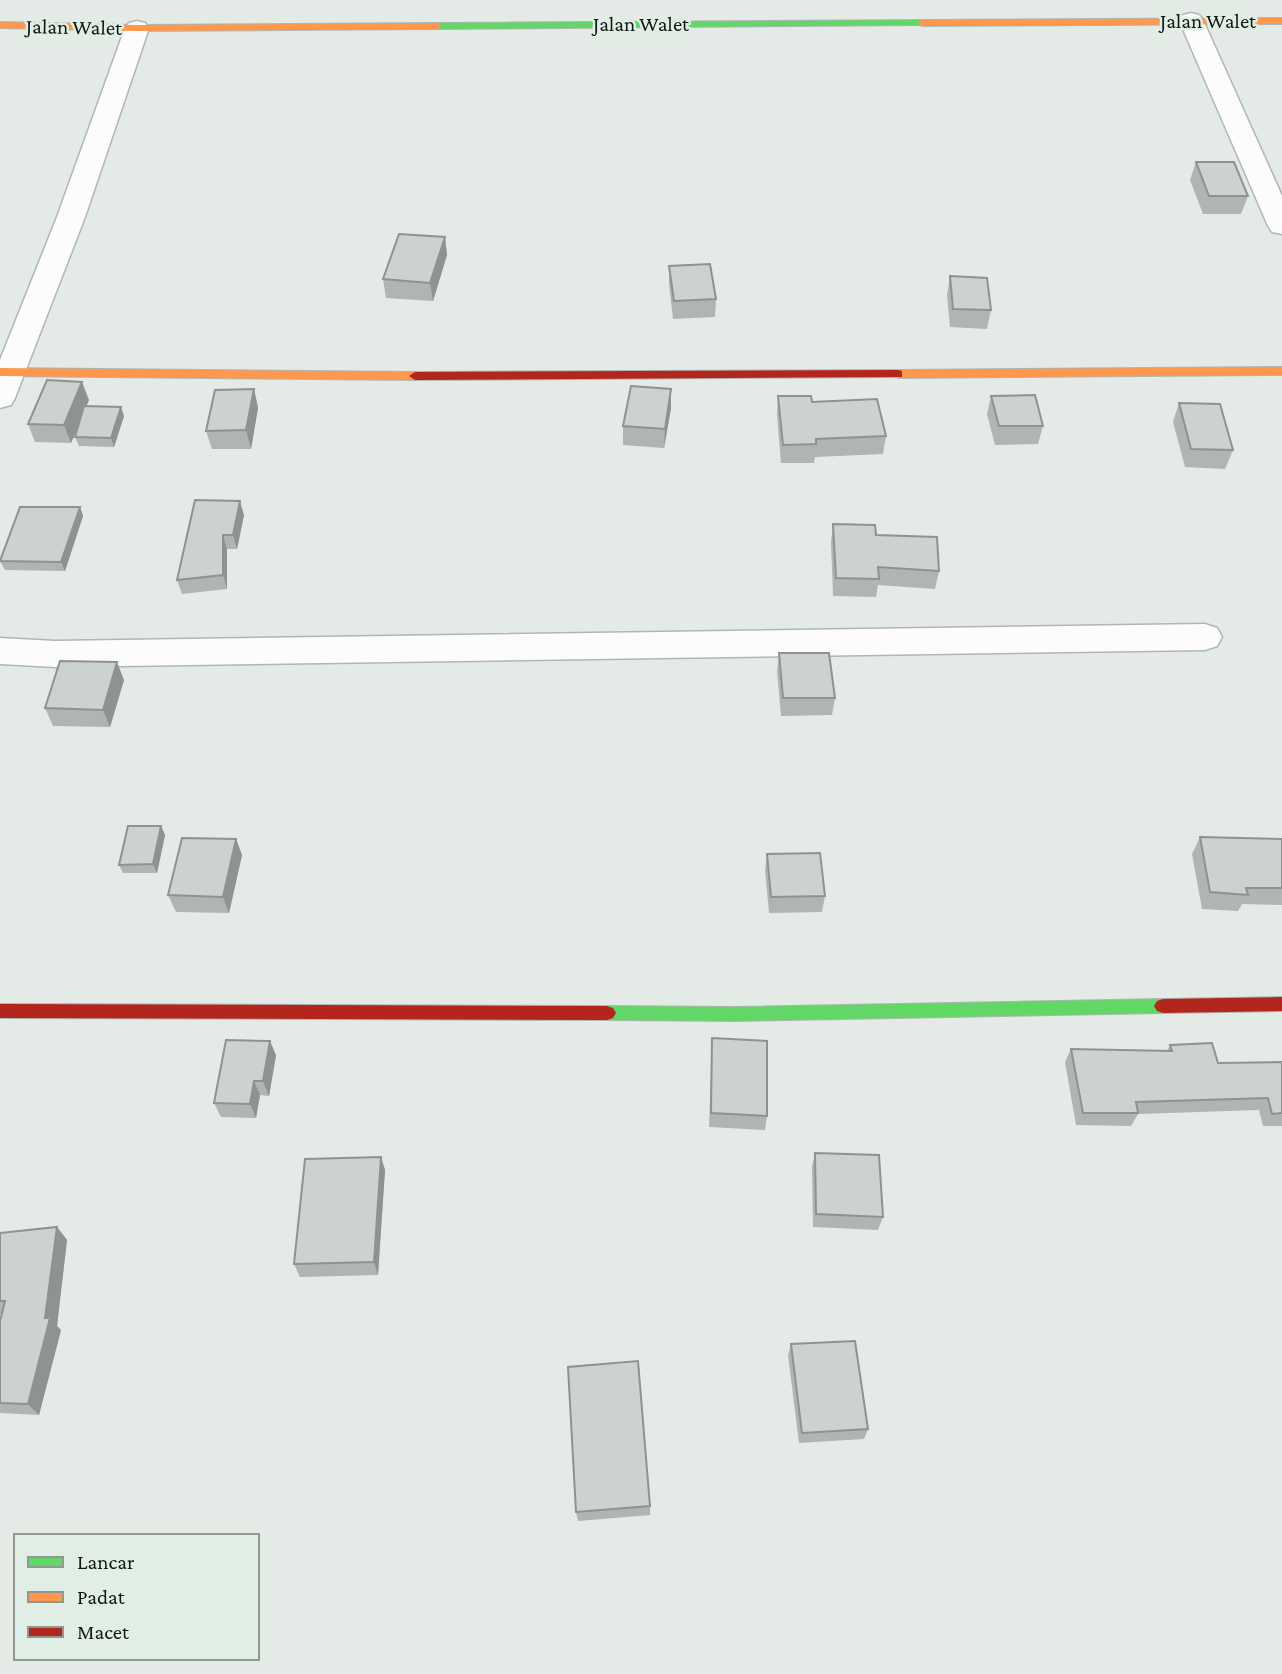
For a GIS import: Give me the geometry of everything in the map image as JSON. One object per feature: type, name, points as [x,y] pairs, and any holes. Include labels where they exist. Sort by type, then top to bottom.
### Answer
[{"type":"street","points":[[1191,20],[1282,226]]},
{"type":"street","name":"Jalan Walet","points":[[0,26],[1282,21]]},
{"type":"street","points":[[0,398],[5,372],[71,217],[137,27]]},
{"type":"street","points":[[5,372],[532,377],[1282,371]]},
{"type":"street","points":[[0,652],[55,654],[1205,637]]},
{"type":"street","points":[[0,1011],[734,1014],[1282,1004]]},
{"type":"building","points":[[1196,162],[1234,162],[1248,196],[1209,196]]},
{"type":"building","points":[[399,234],[445,237],[430,283],[383,279]]},
{"type":"building","points":[[710,264],[716,299],[674,301],[669,266]]},
{"type":"building","points":[[950,276],[987,278],[991,310],[953,309]]},
{"type":"building","points":[[47,380],[82,382],[64,425],[28,424]]},
{"type":"building","points":[[631,386],[671,389],[665,429],[623,426]]},
{"type":"building","points":[[254,389],[246,430],[206,431],[215,390]]},
{"type":"building","points":[[1035,395],[1043,426],[999,426],[991,396]]},
{"type":"building","points":[[778,396],[811,396],[812,402],[877,399],[886,436],[816,439],[816,444],[783,445]]},
{"type":"building","points":[[1179,403],[1220,404],[1233,450],[1191,449]]},
{"type":"building","points":[[84,406],[121,407],[111,438],[75,437]]},
{"type":"building","points":[[195,500],[240,501],[233,535],[223,535],[223,575],[177,580]]},
{"type":"building","points":[[20,507],[80,507],[61,562],[0,561]]},
{"type":"building","points":[[833,524],[875,525],[876,535],[937,537],[939,571],[878,567],[879,579],[836,578]]},
{"type":"building","points":[[779,653],[829,653],[835,698],[783,698]]},
{"type":"building","points":[[60,661],[117,662],[103,710],[45,708]]},
{"type":"building","points":[[128,826],[161,826],[153,864],[119,865]]},
{"type":"building","points":[[1200,837],[1282,839],[1282,888],[1246,888],[1248,895],[1210,892]]},
{"type":"building","points":[[182,838],[236,839],[223,897],[168,895]]},
{"type":"building","points":[[820,853],[825,896],[771,897],[767,854]]},
{"type":"building","points":[[712,1038],[767,1041],[767,1116],[711,1113]]},
{"type":"building","points":[[226,1040],[270,1041],[263,1081],[254,1081],[250,1104],[214,1103]]},
{"type":"building","points":[[1212,1043],[1218,1063],[1282,1062],[1282,1113],[1272,1114],[1268,1098],[1136,1102],[1138,1113],[1083,1113],[1071,1049],[1172,1051],[1170,1045]]},
{"type":"building","points":[[815,1153],[879,1155],[883,1217],[816,1214]]},
{"type":"building","points":[[381,1157],[374,1262],[294,1264],[305,1159]]},
{"type":"building","points":[[57,1227],[45,1318],[50,1318],[28,1404],[0,1403],[0,1321],[5,1301],[0,1301],[0,1233]]},
{"type":"building","points":[[855,1341],[868,1429],[802,1433],[791,1344]]},
{"type":"building","points":[[638,1361],[650,1506],[576,1512],[568,1367]]},
{"type":"traffic: fast","points":[[437,26],[922,23]]},
{"type":"traffic: fast","points":[[607,1013],[734,1014],[1163,1006]]},
{"type":"traffic: slow","points":[[922,23],[1282,21]]},
{"type":"traffic: slow","points":[[0,25],[137,28],[437,26]]},
{"type":"traffic: slow","points":[[898,374],[1282,371]]},
{"type":"traffic: slow","points":[[0,372],[415,376]]},
{"type":"traffic: jam","points":[[415,376],[898,374]]},
{"type":"traffic: jam","points":[[1163,1006],[1282,1004]]},
{"type":"traffic: jam","points":[[0,1011],[607,1013]]}]
